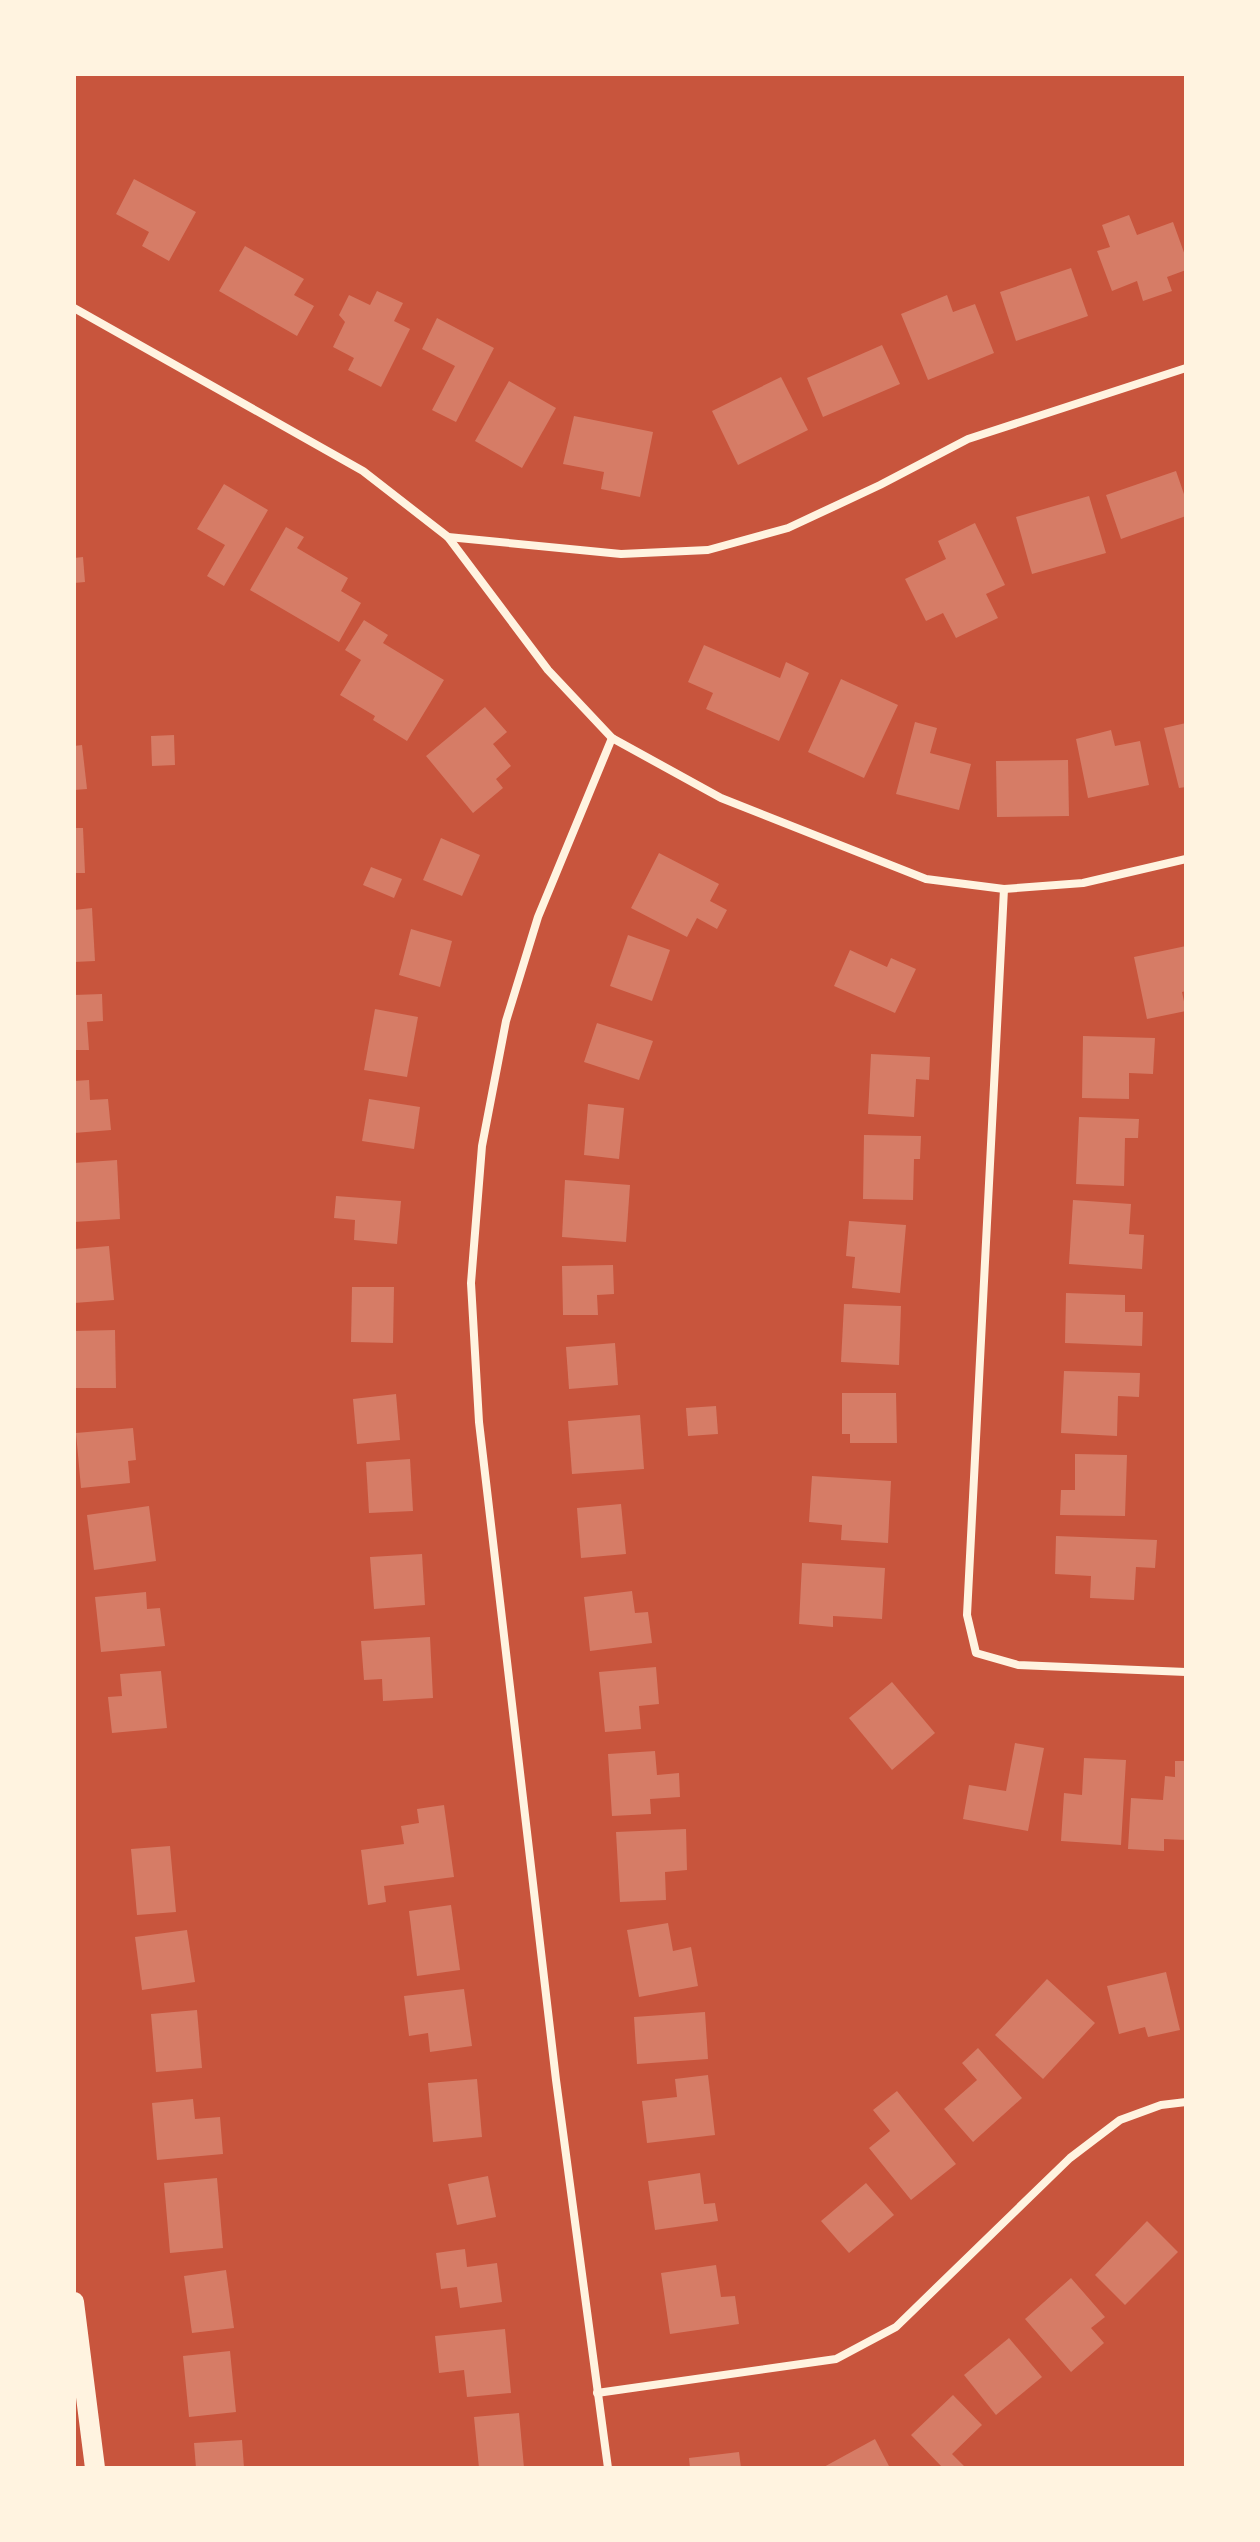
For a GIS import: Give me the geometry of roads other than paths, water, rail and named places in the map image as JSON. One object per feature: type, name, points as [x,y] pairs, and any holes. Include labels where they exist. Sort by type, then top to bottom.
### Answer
[{"type":"main road","points":[[74,2302],[95,2468]]},
{"type":"street","points":[[74,308],[363,471],[448,537],[548,670],[612,738],[721,798],[926,879],[1004,889],[1083,883],[1186,859]]},
{"type":"street","points":[[448,537],[621,554],[708,550],[788,528],[968,439],[1186,368]]},
{"type":"street","points":[[608,2468],[556,2080],[479,1422],[471,1283],[482,1146],[506,1021],[538,917],[612,738]]},
{"type":"street","points":[[1004,889],[967,1615],[976,1653],[1018,1665],[1186,1672]]},
{"type":"street","points":[[597,2393],[836,2359],[896,2327],[1070,2158],[1120,2120],[1161,2105],[1186,2102]]}]
